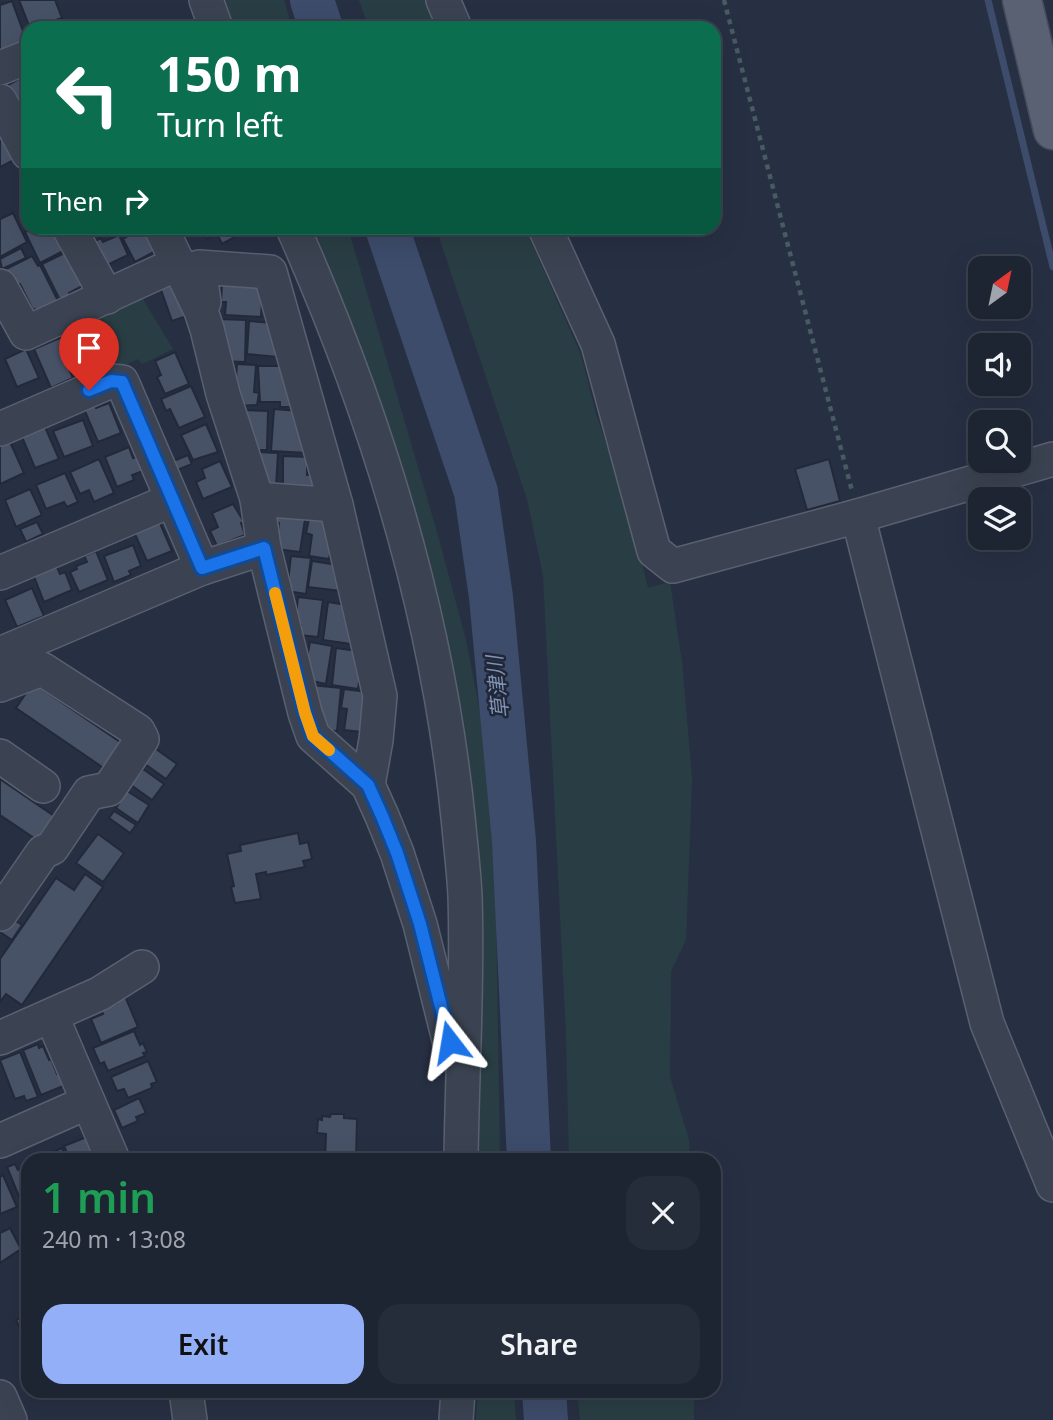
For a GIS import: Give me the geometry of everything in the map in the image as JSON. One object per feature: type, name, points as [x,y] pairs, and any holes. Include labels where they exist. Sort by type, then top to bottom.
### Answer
[{"type":"main road","points":[[1022,0],[1053,130]]},
{"type":"street","points":[[206,0],[214,21]]},
{"type":"street","points":[[443,0],[452,21]]},
{"type":"street","points":[[0,68],[21,60]]},
{"type":"street","points":[[0,101],[21,140]]},
{"type":"street","points":[[73,235],[107,297]]},
{"type":"street","points":[[165,235],[202,315],[223,394],[257,499],[264,548],[313,736],[368,785],[397,853],[420,924],[462,1089]]},
{"type":"street","points":[[276,235],[310,364],[310,409]]},
{"type":"street","points":[[296,235],[349,362],[403,526],[426,616],[447,726],[465,893],[461,1153]]},
{"type":"street","points":[[548,235],[598,344],[654,551],[673,566],[858,516],[1053,458]]},
{"type":"street","points":[[0,286],[26,333],[179,262]]},
{"type":"street","points":[[202,315],[204,307],[199,267],[270,272],[336,505],[380,696],[368,785]]},
{"type":"street","points":[[0,429],[111,381],[122,382],[202,568]]},
{"type":"street","points":[[257,499],[336,505]]},
{"type":"street","points":[[0,573],[172,500]]},
{"type":"street","points":[[858,516],[987,1023],[1053,1185]]},
{"type":"street","points":[[0,654],[202,568],[264,548]]},
{"type":"street","points":[[0,685],[42,669],[138,731],[142,738],[109,789],[89,793],[52,848],[43,852],[5,897]]},
{"type":"street","points":[[0,756],[43,786]]},
{"type":"street","points":[[0,1038],[99,995],[142,967]]},
{"type":"street","points":[[52,1017],[110,1153]]},
{"type":"street","points":[[0,1141],[88,1102]]},
{"type":"street","points":[[0,1396],[10,1420]]},
{"type":"street","points":[[187,1398],[190,1420]]},
{"type":"street","points":[[457,1420],[458,1398]]},
{"type":"path","points":[[724,0],[858,516]]},
{"type":"green space","points":[[225,0],[284,0],[290,21],[232,21]]},
{"type":"green space","points":[[359,0],[425,0],[434,21],[366,21]]},
{"type":"green space","points":[[313,235],[350,235],[466,640],[486,744],[495,849],[500,1153],[476,1153],[472,849]]},
{"type":"green space","points":[[438,235],[528,235],[581,355],[596,414],[628,508],[648,588],[670,582],[682,662],[692,779],[686,940],[671,971],[670,1077],[689,1140],[690,1153],[569,1153],[566,1035],[543,575],[527,499]]},
{"type":"green space","points":[[141,296],[173,349],[142,364],[138,359],[110,372],[89,319]]},
{"type":"green space","points":[[478,1398],[514,1398],[516,1420],[476,1420]]},
{"type":"green space","points":[[578,1398],[694,1398],[694,1420],[580,1420]]},
{"type":"building","points":[[19,0],[55,0],[62,18],[52,21],[27,21]]},
{"type":"building","points":[[12,1],[21,26],[21,47],[0,53],[0,5]]},
{"type":"building","points":[[21,78],[21,112],[20,113],[5,87]]},
{"type":"building","points":[[8,134],[20,157],[0,167],[0,138]]},
{"type":"building","points":[[13,213],[21,235],[27,242],[0,257],[0,219]]},
{"type":"building","points":[[26,235],[58,235],[65,250],[40,263]]},
{"type":"building","points":[[119,235],[128,255],[103,267],[91,243],[101,238],[103,242]]},
{"type":"building","points":[[130,235],[156,235],[163,247],[135,262],[123,239]]},
{"type":"building","points":[[218,235],[236,235],[237,236],[222,244]]},
{"type":"building","points":[[21,248],[26,258],[2,269],[0,259]]},
{"type":"building","points":[[71,250],[88,283],[69,293],[73,301],[63,306],[42,264]]},
{"type":"building","points":[[32,256],[38,266],[40,265],[60,305],[38,316],[20,284],[13,287],[4,270]]},
{"type":"building","points":[[180,280],[194,318],[186,321],[184,317],[172,321],[160,287]]},
{"type":"building","points":[[222,284],[263,284],[261,317],[225,315],[226,302],[221,302]]},
{"type":"building","points":[[217,319],[246,320],[245,362],[220,361]]},
{"type":"building","points":[[249,321],[273,323],[272,340],[279,341],[278,357],[247,354]]},
{"type":"building","points":[[88,326],[98,352],[67,364],[73,378],[51,388],[34,349]]},
{"type":"building","points":[[26,349],[39,378],[17,387],[5,359]]},
{"type":"building","points":[[175,352],[189,384],[165,394],[157,377],[161,375],[155,361]]},
{"type":"building","points":[[237,364],[256,365],[254,392],[259,393],[257,405],[234,406]]},
{"type":"building","points":[[258,366],[286,366],[294,407],[280,407],[280,402],[260,402]]},
{"type":"building","points":[[191,386],[205,417],[179,428],[170,409],[166,411],[161,399]]},
{"type":"building","points":[[109,403],[121,433],[98,442],[84,409],[94,404],[96,408]]},
{"type":"building","points":[[274,409],[299,411],[298,433],[304,434],[308,453],[271,451]]},
{"type":"building","points":[[240,410],[268,411],[267,450],[245,450]]},
{"type":"building","points":[[83,420],[93,446],[64,457],[53,431]]},
{"type":"building","points":[[206,424],[218,452],[193,460],[181,435]]},
{"type":"building","points":[[45,427],[59,459],[35,468],[22,437]]},
{"type":"building","points":[[10,442],[24,473],[0,484],[0,446]]},
{"type":"building","points":[[129,447],[143,471],[132,475],[134,480],[117,487],[105,457]]},
{"type":"building","points":[[257,452],[278,453],[276,487],[255,486]]},
{"type":"building","points":[[188,455],[192,464],[175,471],[171,462]]},
{"type":"building","points":[[283,456],[311,457],[311,467],[307,467],[307,475],[314,475],[314,496],[283,496]]},
{"type":"building","points":[[99,459],[114,493],[94,502],[89,490],[80,494],[70,472]]},
{"type":"building","points":[[829,459],[840,501],[807,510],[795,469]]},
{"type":"building","points":[[220,461],[232,487],[203,499],[196,482],[205,478],[202,469]]},
{"type":"building","points":[[65,473],[78,502],[67,507],[64,502],[46,509],[36,485]]},
{"type":"building","points":[[30,489],[42,515],[16,527],[5,500]]},
{"type":"building","points":[[233,504],[244,522],[241,523],[245,535],[217,546],[210,531],[218,527],[212,513]]},
{"type":"building","points":[[274,509],[306,513],[300,552],[276,549],[279,523],[272,521]]},
{"type":"building","points":[[310,514],[328,517],[325,532],[334,534],[329,559],[309,556],[312,535],[306,533]]},
{"type":"building","points":[[159,521],[172,551],[147,561],[134,532]]},
{"type":"building","points":[[37,522],[43,534],[26,542],[20,529]]},
{"type":"building","points":[[133,545],[141,566],[129,571],[131,575],[114,582],[104,556]]},
{"type":"building","points":[[96,551],[108,580],[79,592],[70,572],[77,569],[76,566],[87,562],[84,556]]},
{"type":"building","points":[[291,556],[311,558],[306,594],[287,591]]},
{"type":"building","points":[[312,561],[338,565],[341,591],[308,587]]},
{"type":"building","points":[[56,565],[60,574],[65,572],[72,590],[44,602],[33,574]]},
{"type":"building","points":[[32,588],[44,616],[17,627],[5,600]]},
{"type":"building","points":[[298,597],[323,600],[318,637],[300,635],[301,625],[295,625]]},
{"type":"building","points":[[328,602],[347,605],[345,620],[354,622],[351,644],[323,640]]},
{"type":"building","points":[[310,642],[332,646],[326,684],[303,679]]},
{"type":"building","points":[[336,648],[358,651],[362,663],[358,689],[332,685]]},
{"type":"building","points":[[33,683],[123,744],[105,769],[16,708]]},
{"type":"building","points":[[311,685],[341,688],[337,731],[319,730]]},
{"type":"building","points":[[344,689],[367,692],[362,732],[344,730],[347,709],[341,708]]},
{"type":"building","points":[[156,749],[177,764],[166,779],[145,764]]},
{"type":"building","points":[[143,769],[164,784],[152,800],[131,785]]},
{"type":"building","points":[[0,779],[57,818],[40,842],[0,815]]},
{"type":"building","points":[[127,791],[149,805],[138,823],[116,808]]},
{"type":"building","points":[[114,811],[136,825],[130,833],[109,818]]},
{"type":"building","points":[[298,833],[300,844],[308,842],[312,859],[303,861],[305,867],[266,875],[266,872],[256,874],[261,899],[235,903],[227,854],[241,851],[240,845]]},
{"type":"building","points":[[98,834],[124,853],[103,882],[76,863]]},
{"type":"building","points":[[85,874],[103,887],[22,1005],[6,994],[0,1002],[0,959],[56,878],[74,890]]},
{"type":"building","points":[[0,911],[22,925],[12,940],[0,932]]},
{"type":"building","points":[[125,996],[138,1027],[101,1043],[91,1019],[103,1014],[101,1009],[117,1003],[116,1000]]},
{"type":"building","points":[[134,1031],[140,1045],[143,1043],[147,1052],[143,1053],[145,1056],[108,1071],[104,1062],[100,1064],[93,1048]]},
{"type":"building","points":[[38,1044],[39,1048],[43,1046],[57,1074],[61,1072],[66,1085],[41,1095],[23,1050]]},
{"type":"building","points":[[20,1052],[38,1097],[26,1101],[24,1096],[15,1099],[0,1060]]},
{"type":"building","points":[[148,1061],[157,1082],[151,1084],[152,1088],[128,1098],[124,1089],[117,1091],[111,1077]]},
{"type":"building","points":[[139,1098],[146,1113],[136,1117],[138,1121],[122,1128],[114,1110]]},
{"type":"building","points":[[331,1114],[344,1114],[344,1118],[357,1119],[356,1153],[325,1153],[326,1134],[317,1133],[318,1119],[322,1120],[322,1116],[330,1117]]},
{"type":"building","points":[[89,1136],[96,1153],[67,1153],[64,1146]]},
{"type":"building","points":[[62,1148],[64,1153],[50,1153]]},
{"type":"building","points":[[15,1164],[18,1170],[21,1169],[21,1202],[7,1167]]},
{"type":"building","points":[[3,1175],[17,1207],[0,1214],[0,1177]]},
{"type":"building","points":[[10,1228],[21,1249],[0,1263],[0,1233]]},
{"type":"building","points":[[21,1318],[21,1330],[16,1320]]},
{"type":"waterway","name":"草津川","points":[[312,0],[319,21]]},
{"type":"waterway","points":[[988,0],[1053,267]]},
{"type":"waterway","name":"草津川","points":[[389,235],[476,492],[491,597],[514,841],[529,1153]]},
{"type":"waterway","name":"草津川","points":[[544,1398],[546,1420]]},
{"type":"slow traffic","points":[[275,593],[305,713],[313,736],[329,750]]},
{"type":"route","points":[[89,390],[111,381],[122,382],[202,568],[264,548],[313,736],[368,785],[382,816],[420,924],[450,1042]]}]
